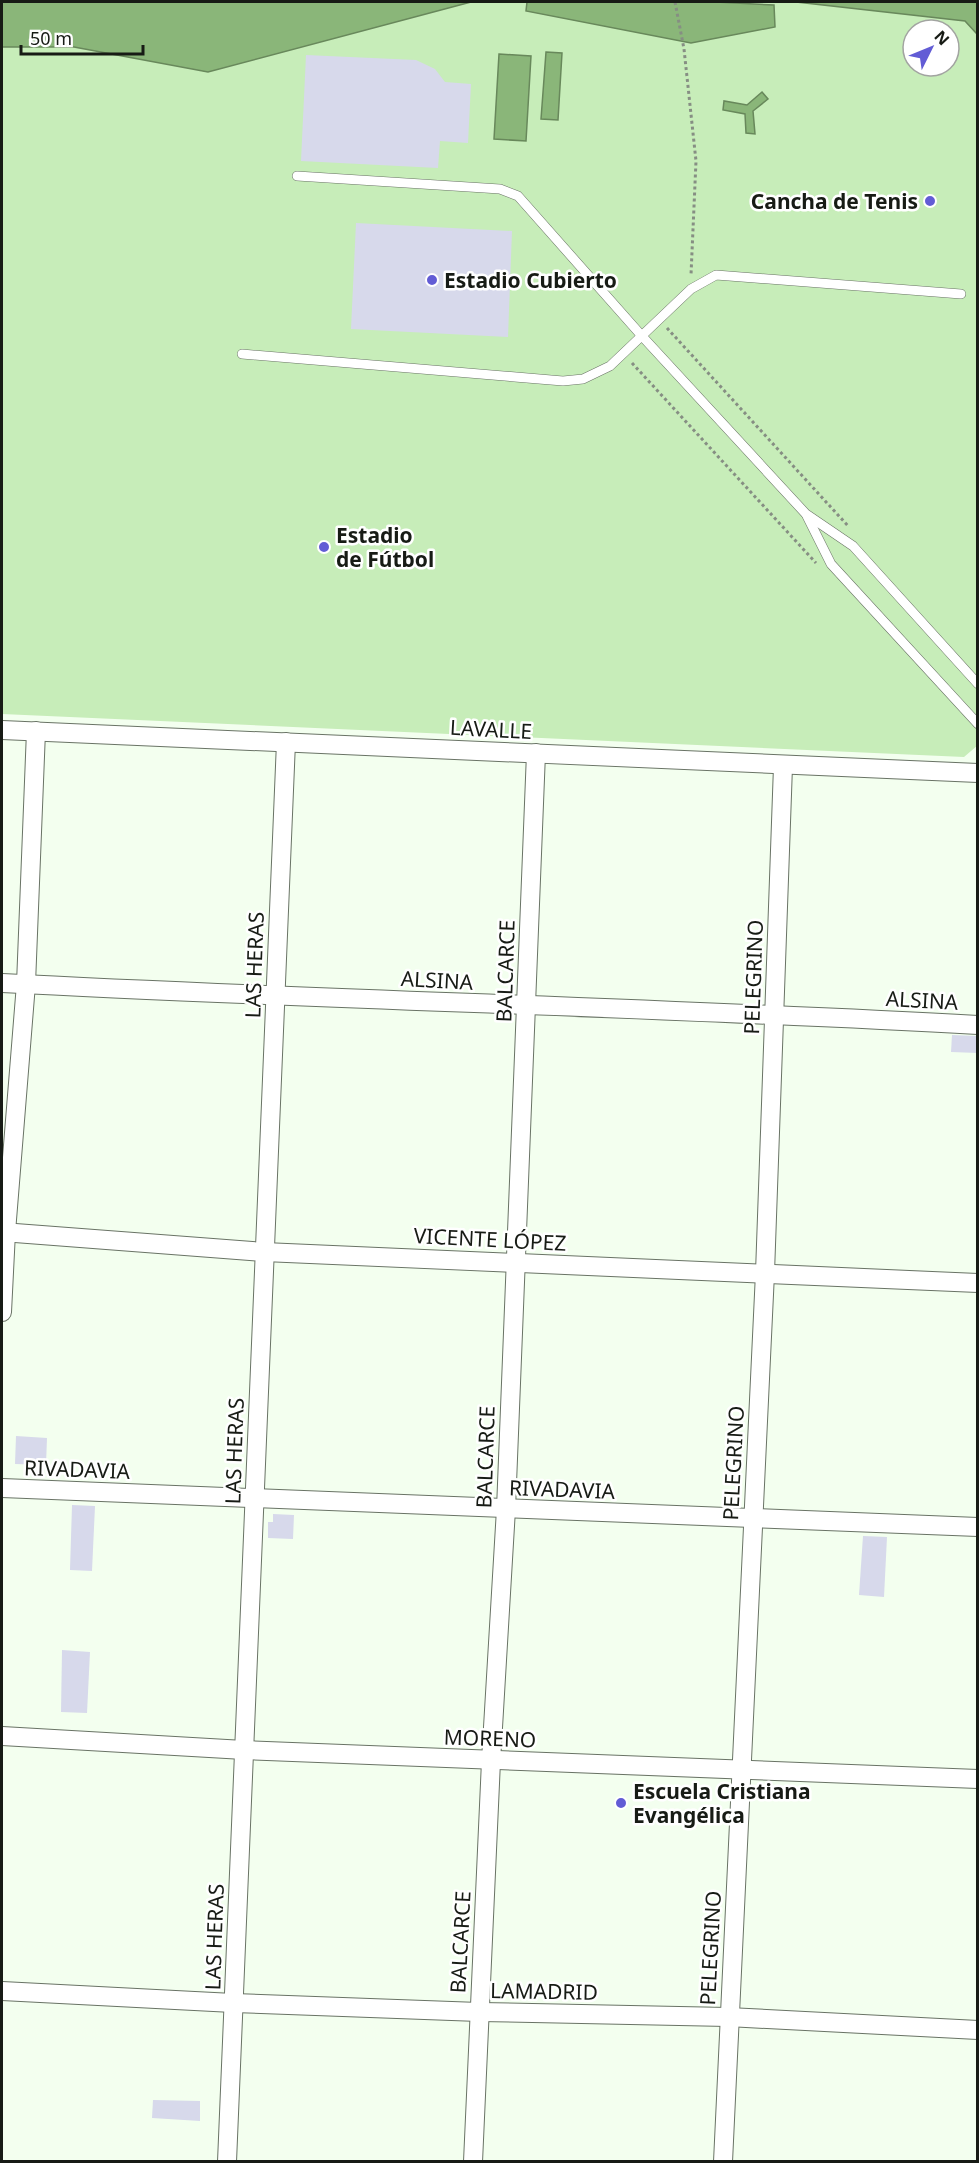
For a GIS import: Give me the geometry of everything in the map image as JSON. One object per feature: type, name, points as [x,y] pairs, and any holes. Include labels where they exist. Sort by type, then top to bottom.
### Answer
[{"type":"street","name":"LAVALLE","points":[[2,730],[978,773]]},
{"type":"street","points":[[2,1312],[4,1232],[26,984],[36,731]]},
{"type":"street","name":"LAS HERAS","points":[[227,2162],[286,742]]},
{"type":"street","name":"BALCARCE","points":[[473,2162],[490,1761],[506,1509],[536,753]]},
{"type":"street","name":"PELEGRINO","points":[[723,2162],[765,1273],[783,766]]},
{"type":"street","name":"ALSINA","points":[[2,983],[526,1006],[774,1014],[978,1025]]},
{"type":"street","name":"VICENTE LÓPEZ","points":[[4,1232],[264,1251],[978,1283]]},
{"type":"street","name":"RIVADAVIA","points":[[2,1488],[978,1527]]},
{"type":"street","name":"MORENO","points":[[2,1736],[490,1761],[978,1779]]},
{"type":"street","name":"LAMADRID","points":[[2,1991],[233,2003],[479,2012],[729,2017],[978,2030]]},
{"type":"lane","points":[[297,176],[500,189],[518,196],[641,335],[806,514],[853,546],[978,684]]},
{"type":"lane","points":[[242,354],[563,381],[583,379],[610,366],[691,289],[716,275],[961,294]]},
{"type":"lane","points":[[806,514],[831,564],[978,724]]},
{"type":"path","points":[[675,2],[684,49],[696,161],[691,289]]},
{"type":"path","points":[[659,319],[850,528]]},
{"type":"path","points":[[623,353],[816,563]]},
{"type":"shaded area","points":[[2,2],[471,2],[208,72],[74,47],[2,47]]},
{"type":"shaded area","points":[[471,2],[796,2],[938,18],[901,18],[901,78],[961,78],[961,21],[965,21],[977,34],[978,745],[964,757],[2,714],[2,47],[74,47],[208,72]]},
{"type":"shaded area","points":[[527,2],[716,2],[774,5],[775,27],[691,43],[526,11]]},
{"type":"shaded area","points":[[796,2],[977,2],[977,34],[965,21],[961,21],[961,18],[938,18]]},
{"type":"shaded area","points":[[546,52],[562,53],[558,120],[541,119]]},
{"type":"shaded area","points":[[499,54],[531,56],[526,141],[494,139]]},
{"type":"shaded area","points":[[762,92],[768,99],[753,111],[755,134],[746,133],[745,114],[723,110],[724,101],[747,105]]},
{"type":"building","points":[[306,55],[416,60],[435,69],[445,82],[471,84],[468,143],[440,141],[438,168],[301,161]]},
{"type":"building","name":"Estadio Cubierto","points":[[356,223],[512,231],[508,337],[351,329]]},
{"type":"building","points":[[952,1035],[978,1036],[978,1053],[951,1052]]},
{"type":"building","points":[[16,1436],[47,1438],[46,1465],[15,1464]]},
{"type":"building","points":[[72,1505],[95,1506],[92,1571],[70,1570]]},
{"type":"building","points":[[273,1514],[294,1515],[293,1539],[268,1538],[268,1522],[273,1522]]},
{"type":"building","points":[[863,1536],[887,1537],[884,1597],[859,1595]]},
{"type":"building","points":[[62,1650],[90,1652],[87,1713],[61,1712]]},
{"type":"building","points":[[153,2100],[200,2101],[200,2121],[152,2118]]},
{"type":"place","name":"Cancha de Tenis","points":[[930,201]]},
{"type":"place","name":"Estadio Cubierto","points":[[432,280]]},
{"type":"place","name":"Estadio de Fútbol","points":[[324,547]]},
{"type":"place","name":"Escuela Cristiana Evangélica","points":[[621,1803]]}]
